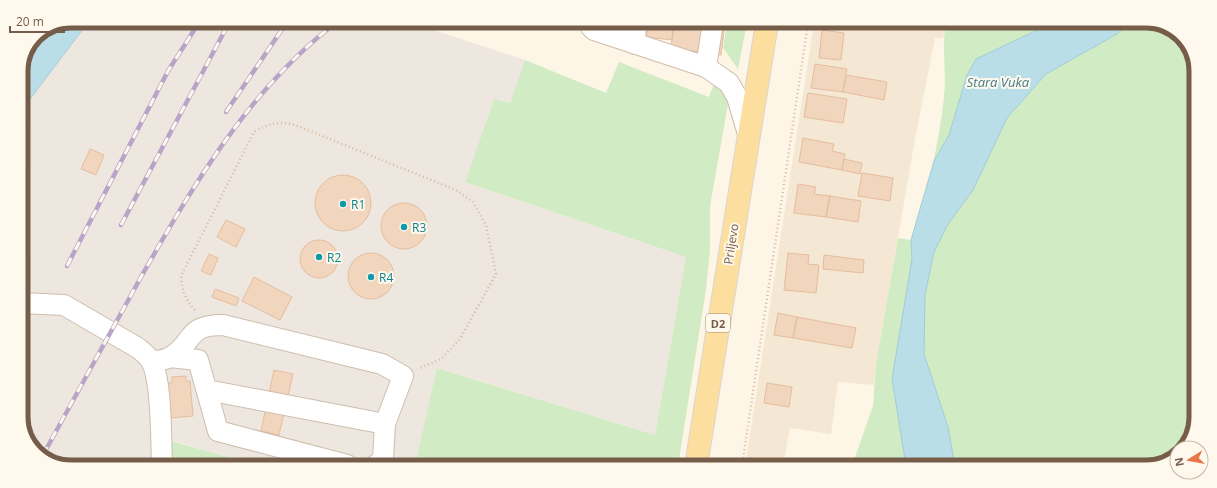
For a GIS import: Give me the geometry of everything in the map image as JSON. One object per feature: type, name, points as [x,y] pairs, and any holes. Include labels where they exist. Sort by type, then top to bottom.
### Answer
[{"type":"main road","name":"Priljevo","points":[[697,460],[766,28]]},
{"type":"lane","points":[[592,28],[635,44],[706,66],[729,83],[737,97],[748,134]]},
{"type":"lane","points":[[635,44],[636,28]]},
{"type":"lane","points":[[706,66],[712,28]]},
{"type":"lane","points":[[28,303],[64,305],[161,360],[198,360],[218,431],[328,460]]},
{"type":"lane","points":[[162,460],[157,376],[161,360],[196,330],[208,325],[223,325],[382,364],[403,376],[385,424],[382,460]]},
{"type":"lane","points":[[207,390],[385,424]]},
{"type":"path","points":[[743,460],[807,28]]},
{"type":"path","points":[[208,325],[189,304],[182,290],[181,276],[254,132],[268,124],[282,122],[295,125],[456,190],[473,202],[486,225],[496,274],[460,339],[441,359],[403,376]]},
{"type":"shaded area","points":[[84,28],[427,28],[525,60],[510,103],[494,99],[465,182],[686,257],[655,435],[438,368],[416,460],[240,460],[166,439],[164,460],[71,460],[52,456],[37,443],[30,431],[28,420],[28,102]]},
{"type":"shaded area","points":[[813,28],[945,28],[943,38],[935,38],[915,139],[876,364],[874,385],[838,382],[831,434],[790,428],[784,460],[746,460]]},
{"type":"green space","points":[[726,28],[746,28],[738,69],[723,48]]},
{"type":"green space","points":[[945,28],[1146,28],[1160,30],[1170,35],[1180,45],[1186,55],[1189,68],[1189,160],[1187,168],[1189,171],[1189,422],[1187,431],[1182,440],[1169,440],[1169,453],[1160,458],[1146,460],[854,460],[873,406],[876,364],[898,238],[911,240],[936,151],[945,88],[944,42]]},
{"type":"green space","points":[[525,60],[606,93],[619,62],[709,97],[714,84],[725,95],[728,104],[710,206],[710,250],[706,289],[679,460],[416,460],[437,368],[655,435],[686,257],[465,182],[494,99],[510,103]]},
{"type":"green space","points":[[171,441],[240,460],[173,460]]},
{"type":"water","points":[[71,28],[84,28],[28,102],[29,63],[35,47],[47,35],[55,31]]},
{"type":"water","name":"Stara Vuka","points":[[1041,28],[1124,28],[1117,34],[1046,74],[1007,118],[973,190],[948,224],[934,252],[925,295],[924,354],[948,427],[954,460],[905,460],[892,379],[912,259],[911,240],[934,161],[949,135],[967,75],[976,59]]},
{"type":"building","points":[[620,28],[647,28],[646,37],[619,33]]},
{"type":"building","points":[[647,28],[673,28],[672,40],[646,37]]},
{"type":"building","points":[[673,28],[724,28],[721,55],[671,48]]},
{"type":"building","points":[[822,30],[844,33],[841,60],[819,58]]},
{"type":"building","points":[[815,64],[847,69],[843,92],[811,88]]},
{"type":"building","points":[[846,75],[887,82],[884,100],[843,92]]},
{"type":"building","points":[[808,93],[847,99],[843,123],[804,117]]},
{"type":"building","points":[[803,138],[834,144],[832,151],[845,154],[842,170],[799,162]]},
{"type":"building","points":[[90,149],[104,155],[96,175],[81,169]]},
{"type":"building","points":[[844,159],[862,163],[860,174],[842,170]]},
{"type":"building","points":[[862,173],[893,178],[890,201],[858,196]]},
{"type":"building","name":"R1","points":[[343,175],[358,180],[366,188],[371,203],[366,218],[358,226],[343,231],[328,226],[320,218],[315,203],[320,188],[328,180]]},
{"type":"building","points":[[798,184],[816,187],[814,194],[830,196],[826,217],[794,213]]},
{"type":"building","points":[[830,196],[861,201],[858,222],[826,217]]},
{"type":"building","name":"R3","points":[[404,203],[417,207],[423,213],[427,226],[423,239],[417,245],[404,249],[391,245],[385,239],[381,226],[385,213],[391,207]]},
{"type":"building","points":[[226,220],[245,229],[236,247],[217,237]]},
{"type":"building","name":"R2","points":[[315,240],[323,240],[333,245],[337,252],[337,266],[333,273],[323,278],[315,278],[305,273],[303,270],[300,263],[300,255],[305,245],[308,243]]},
{"type":"building","name":"R4","points":[[371,253],[384,257],[390,263],[394,276],[390,289],[384,295],[371,299],[358,295],[352,289],[348,276],[352,263],[358,257]]},
{"type":"building","points":[[788,253],[809,255],[808,264],[819,265],[816,293],[784,290]]},
{"type":"building","points":[[209,254],[218,258],[211,275],[201,271]]},
{"type":"building","points":[[824,255],[864,260],[863,273],[823,269]]},
{"type":"building","points":[[254,277],[292,297],[280,320],[242,301]]},
{"type":"building","points":[[215,289],[239,298],[236,306],[212,297]]},
{"type":"building","points":[[778,313],[797,317],[793,338],[774,335]]},
{"type":"building","points":[[797,317],[856,328],[852,348],[793,338]]},
{"type":"building","points":[[274,370],[293,374],[279,435],[261,431]]},
{"type":"building","points":[[186,376],[186,381],[190,381],[193,416],[170,418],[167,383],[172,383],[172,377]]},
{"type":"building","points":[[767,383],[792,387],[789,407],[764,403]]},
{"type":"railway","points":[[67,266],[168,71],[196,28]]},
{"type":"railway","points":[[121,225],[226,28]]},
{"type":"railway","points":[[226,112],[283,28]]},
{"type":"railway","points":[[45,451],[141,277],[203,173],[226,139],[277,77],[306,48],[330,28]]},
{"type":"place","name":"R1","points":[[343,204]]},
{"type":"place","name":"R3","points":[[404,227]]},
{"type":"place","name":"R2","points":[[319,257]]},
{"type":"place","name":"R4","points":[[371,277]]}]
